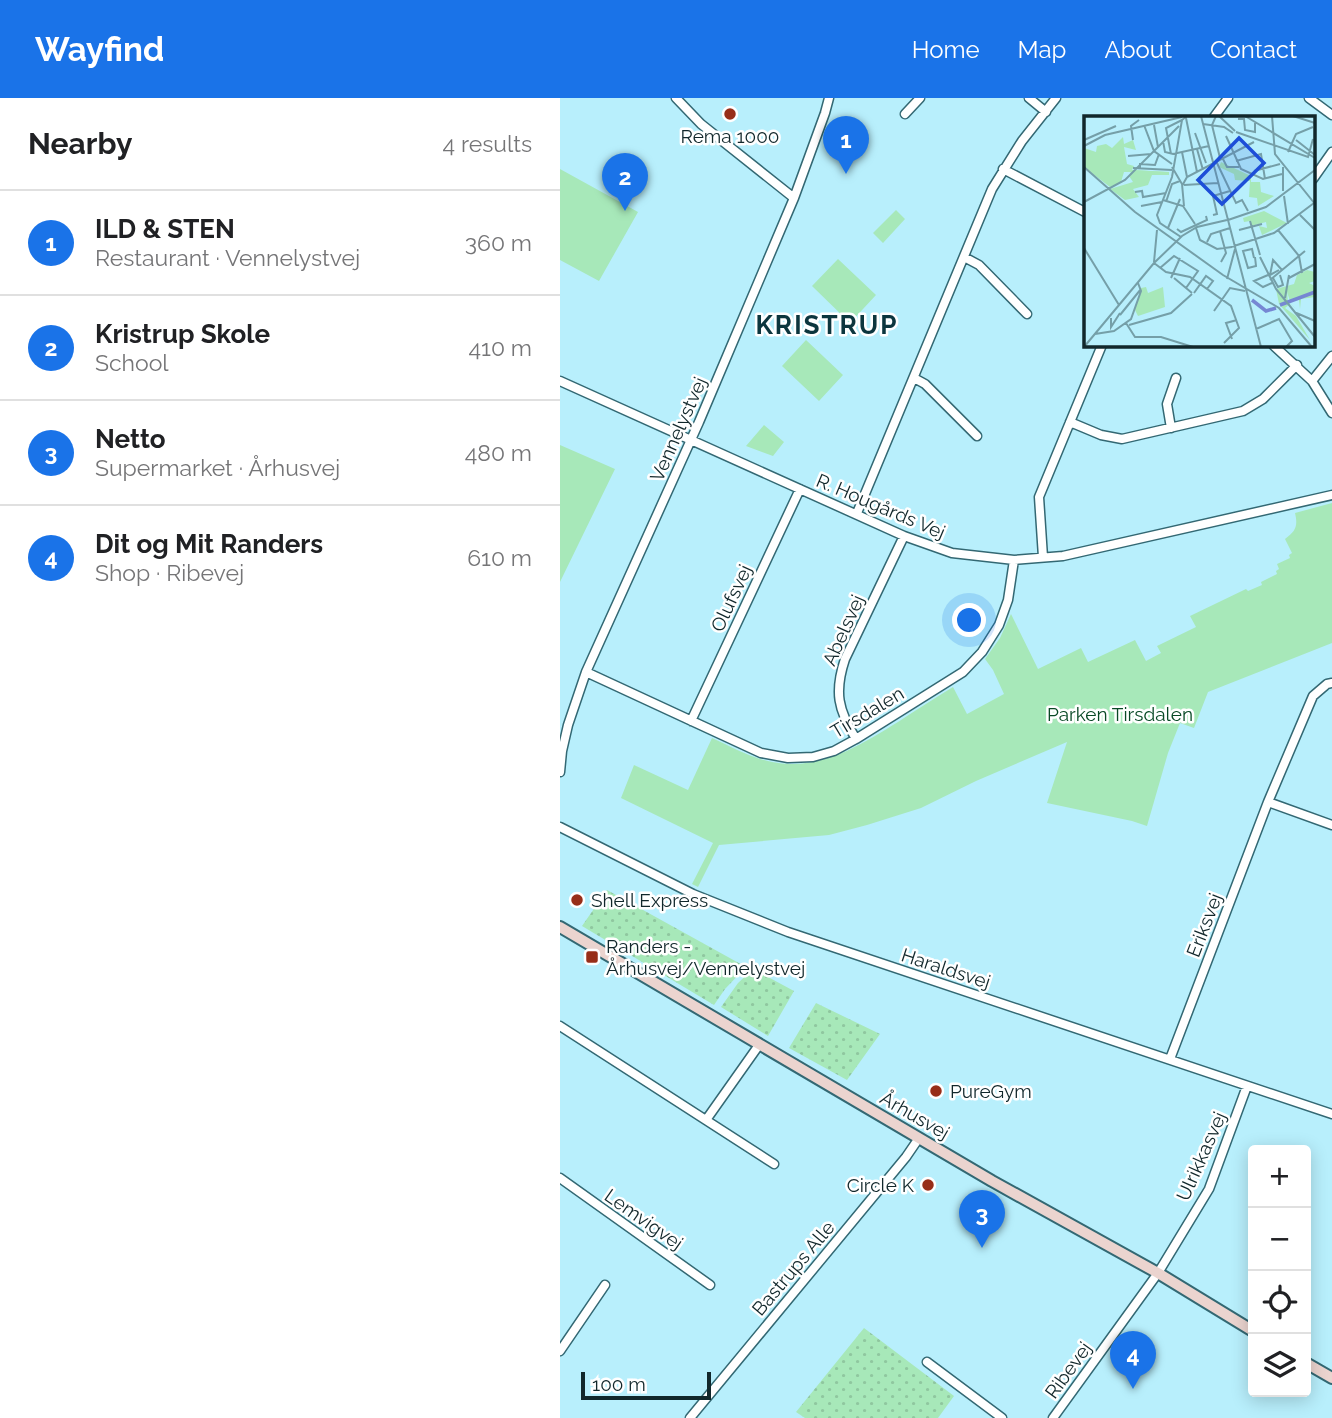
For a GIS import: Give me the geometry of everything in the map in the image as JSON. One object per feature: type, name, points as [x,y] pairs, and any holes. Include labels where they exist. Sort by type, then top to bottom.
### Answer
[{"type":"main road","name":"Århusvej","points":[[560,927],[992,1181],[1158,1273],[1248,1328]]},
{"type":"main road","points":[[1311,1366],[1332,1378]]},
{"type":"street","points":[[676,98],[701,124],[794,198]]},
{"type":"street","name":"Vennelystvej","points":[[560,772],[564,723],[691,440],[794,198],[829,98]]},
{"type":"street","points":[[905,114],[920,98]]},
{"type":"street","points":[[1029,98],[1045,112]]},
{"type":"street","points":[[857,513],[992,189],[1022,141],[1056,98]]},
{"type":"street","points":[[1215,116],[1228,98]]},
{"type":"street","points":[[1309,98],[1332,115]]},
{"type":"street","points":[[1314,177],[1332,152]]},
{"type":"street","points":[[1003,169],[1084,211]]},
{"type":"street","points":[[964,257],[979,265],[1027,314]]},
{"type":"street","points":[[1043,558],[1039,498],[1102,346]]},
{"type":"street","points":[[1274,346],[1312,381],[1332,413]]},
{"type":"street","points":[[1312,381],[1332,356]]},
{"type":"street","points":[[1070,422],[1101,435],[1122,439],[1243,411],[1263,398],[1297,365]]},
{"type":"street","points":[[914,378],[925,384],[977,436]]},
{"type":"street","points":[[1171,428],[1167,404],[1176,378]]},
{"type":"street","name":"R. Hougårds Vej","points":[[560,381],[904,536],[952,553],[1014,560],[1063,556],[1332,495]]},
{"type":"street","name":"Olufsvej","points":[[691,721],[800,489]]},
{"type":"street","name":"Abelsvej","points":[[856,739],[840,706],[839,677],[904,536]]},
{"type":"street","name":"Tirsdalen","points":[[586,672],[761,753],[788,758],[813,757],[834,751],[856,739],[963,672],[982,652],[999,625],[1008,600],[1014,560]]},
{"type":"street","name":"Eriksvej","points":[[1170,1059],[1268,802],[1313,696],[1332,683]]},
{"type":"street","points":[[1268,802],[1332,825]]},
{"type":"street","name":"Haraldsvej","points":[[560,827],[693,894],[788,932],[1332,1114]]},
{"type":"street","points":[[560,1026],[774,1164]]},
{"type":"street","points":[[706,1120],[759,1045]]},
{"type":"street","name":"Ulrikkasvej","points":[[1158,1273],[1209,1189],[1247,1086]]},
{"type":"street","name":"Bastrups Alle","points":[[690,1418],[919,1138]]},
{"type":"street","name":"Lemvigvej","points":[[560,1178],[710,1285]]},
{"type":"street","name":"Ribevej","points":[[1053,1418],[1158,1273]]},
{"type":"street","points":[[560,1351],[605,1285]]},
{"type":"street","points":[[927,1362],[1002,1418]]},
{"type":"green space","points":[[560,169],[638,212],[599,281],[560,260]]},
{"type":"green space","points":[[896,210],[905,219],[883,243],[873,233]]},
{"type":"green space","points":[[838,259],[876,295],[850,323],[812,286]]},
{"type":"green space","points":[[806,340],[843,375],[819,401],[782,366]]},
{"type":"green space","points":[[764,425],[784,442],[773,456],[746,446]]},
{"type":"green space","points":[[560,445],[615,469],[560,582]]},
{"type":"green space","name":"Parken Tirsdalen","points":[[1332,503],[1332,643],[1208,692],[1194,728],[1180,723],[1168,753],[1147,826],[1047,803],[1067,742],[921,808],[867,825],[829,835],[719,845],[698,887],[692,884],[713,843],[621,798],[634,765],[688,790],[712,738],[764,760],[790,764],[806,763],[823,760],[854,748],[953,687],[967,714],[1004,694],[985,659],[1000,638],[1011,614],[1038,669],[1081,648],[1088,662],[1135,640],[1146,661],[1161,653],[1157,646],[1196,627],[1190,616],[1246,589],[1248,591],[1262,585],[1261,582],[1277,574],[1277,564],[1290,558],[1292,553],[1285,539],[1295,528],[1295,513]]},
{"type":"green space","points":[[607,890],[746,967],[714,1005],[582,926]]},
{"type":"green space","points":[[753,969],[794,991],[768,1036],[721,1007],[738,983]]},
{"type":"green space","points":[[816,1003],[880,1034],[847,1080],[789,1048]]},
{"type":"green space","points":[[864,1328],[954,1396],[938,1418],[805,1418],[796,1412]]},
{"type":"place","name":"Rema 1000","points":[[730,114]]},
{"type":"place","name":"ILD & STEN","points":[[846,174]]},
{"type":"place","name":"Kristrup Skole","points":[[625,211]]},
{"type":"place","name":"Shell Express","points":[[577,900]]},
{"type":"place","name":"Randers - Århusvej/Vennelystvej","points":[[592,957]]},
{"type":"place","name":"PureGym","points":[[936,1091]]},
{"type":"place","name":"Circle K","points":[[928,1185]]},
{"type":"place","name":"Netto","points":[[982,1248]]},
{"type":"place","name":"Dit og Mit Randers","points":[[1133,1389]]},
{"type":"district","name":"KRISTRUP","points":[[827,325]]}]
